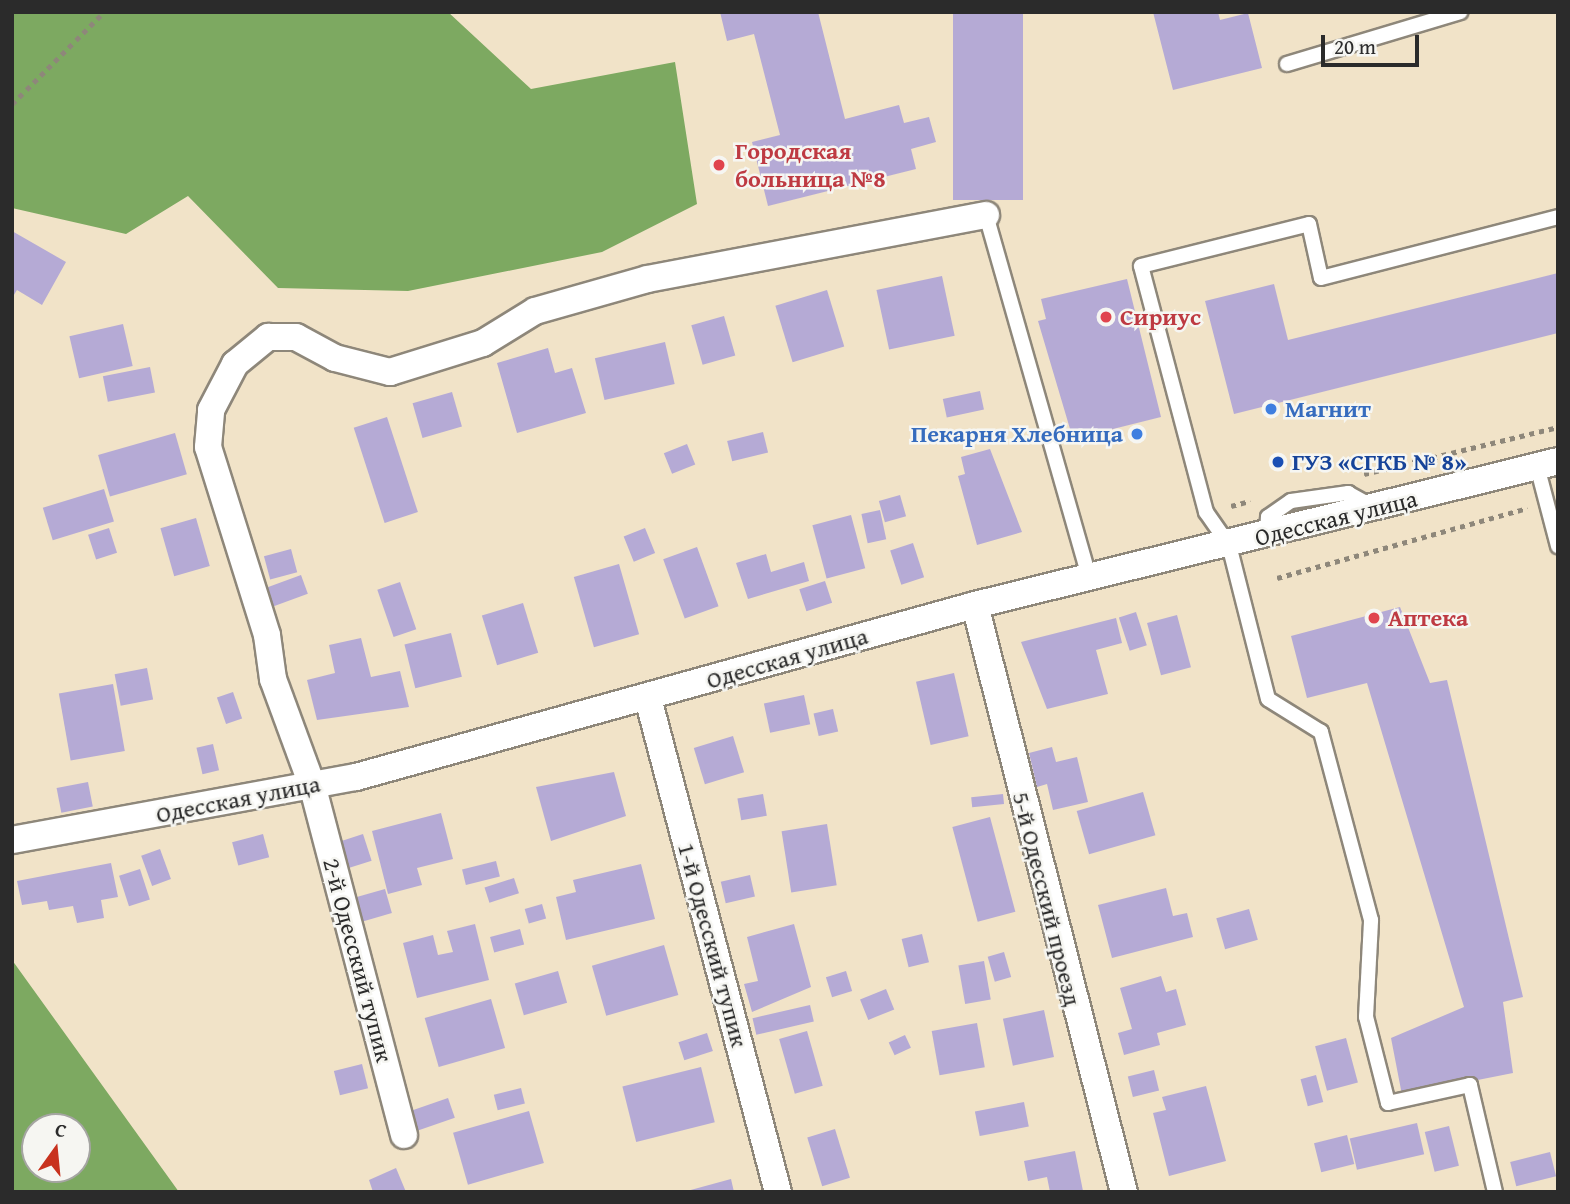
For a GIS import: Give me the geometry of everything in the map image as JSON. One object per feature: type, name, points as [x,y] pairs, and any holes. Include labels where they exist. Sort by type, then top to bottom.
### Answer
[{"type":"street","name":"2-й Одесский тупик","points":[[404,1135],[312,785],[273,679],[267,635],[208,447],[211,410],[234,364],[268,337],[296,337],[335,358],[390,372],[483,343],[535,311],[647,279],[986,215]]},
{"type":"street","name":"Одесская улица","points":[[12,840],[312,785],[648,698],[975,605],[1229,545],[1547,464]]},
{"type":"street","name":"5-й Одесский проезд","points":[[975,605],[1124,1192]]},
{"type":"street","name":"1-й Одесский тупик","points":[[648,698],[778,1192]]},
{"type":"lane","points":[[1287,64],[1460,12]]},
{"type":"lane","points":[[986,215],[1090,579]]},
{"type":"lane","points":[[1495,1192],[1469,1085],[1388,1103],[1366,1017],[1371,920],[1321,732],[1268,699],[1229,545],[1206,512],[1141,266],[1309,224],[1321,278],[1558,217]]},
{"type":"lane","points":[[1547,464],[1546,502],[1558,546]]},
{"type":"path","points":[[12,104],[104,12]]},
{"type":"path","points":[[1355,476],[1558,427]]},
{"type":"path","points":[[1206,512],[1260,499]]},
{"type":"path","points":[[1277,578],[1546,502]]},
{"type":"green space","points":[[12,12],[448,12],[531,89],[675,62],[697,204],[602,252],[408,291],[278,288],[188,196],[126,234],[12,208]]},
{"type":"green space","points":[[12,960],[179,1192],[12,1192]]},
{"type":"building","points":[[720,12],[818,12],[845,119],[899,105],[904,123],[929,117],[936,142],[911,149],[916,169],[768,206],[752,142],[780,135],[754,34],[727,41]]},
{"type":"building","points":[[953,12],[1023,12],[1023,200],[953,200]]},
{"type":"building","points":[[1153,12],[1218,12],[1220,20],[1248,13],[1262,68],[1173,90]]},
{"type":"building","points":[[12,231],[66,262],[42,305],[17,290],[12,298]]},
{"type":"building","points":[[1558,273],[1558,333],[1234,414],[1205,301],[1274,284],[1288,340]]},
{"type":"building","points":[[942,276],[955,336],[889,350],[876,290]]},
{"type":"building","points":[[1127,279],[1161,417],[1073,439],[1038,321],[1046,319],[1041,299]]},
{"type":"building","points":[[827,290],[844,346],[793,362],[775,306]]},
{"type":"building","points":[[724,316],[735,355],[703,365],[691,325]]},
{"type":"building","points":[[123,324],[133,366],[79,378],[69,336]]},
{"type":"building","points":[[665,342],[675,384],[605,400],[595,358]]},
{"type":"building","points":[[548,348],[555,373],[572,368],[586,413],[517,433],[497,363]]},
{"type":"building","points":[[150,367],[155,393],[108,402],[103,376]]},
{"type":"building","points":[[980,391],[984,410],[947,417],[943,399]]},
{"type":"building","points":[[452,392],[462,427],[423,438],[413,403]]},
{"type":"building","points":[[387,417],[418,512],[385,523],[354,428]]},
{"type":"building","points":[[763,432],[768,452],[732,461],[727,441]]},
{"type":"building","points":[[175,433],[187,474],[110,496],[98,455]]},
{"type":"building","points":[[687,444],[695,464],[672,474],[664,453]]},
{"type":"building","points":[[990,449],[1022,532],[977,545],[958,476],[965,474],[961,457]]},
{"type":"building","points":[[104,489],[114,522],[53,540],[43,508]]},
{"type":"building","points":[[900,495],[906,516],[885,522],[879,501]]},
{"type":"building","points":[[880,510],[886,539],[868,543],[861,514]]},
{"type":"building","points":[[851,515],[865,568],[827,578],[812,525]]},
{"type":"building","points":[[196,518],[210,566],[174,576],[160,528]]},
{"type":"building","points":[[109,528],[117,553],[96,560],[88,535]]},
{"type":"building","points":[[645,528],[655,553],[634,562],[624,537]]},
{"type":"building","points":[[913,543],[924,577],[901,585],[890,550]]},
{"type":"building","points":[[697,547],[719,606],[685,619],[663,559]]},
{"type":"building","points":[[291,549],[297,572],[270,579],[264,556]]},
{"type":"building","points":[[766,554],[771,572],[804,562],[809,581],[748,599],[736,563]]},
{"type":"building","points":[[619,564],[639,634],[594,647],[574,577]]},
{"type":"building","points":[[301,575],[308,594],[273,606],[266,588]]},
{"type":"building","points":[[825,581],[832,603],[806,611],[799,589]]},
{"type":"building","points":[[400,582],[416,629],[394,637],[377,590]]},
{"type":"building","points":[[523,603],[538,653],[497,665],[482,616]]},
{"type":"building","points":[[1400,607],[1430,683],[1447,680],[1523,997],[1503,1002],[1513,1073],[1402,1095],[1391,1038],[1464,1007],[1367,683],[1307,698],[1291,636]]},
{"type":"building","points":[[1136,612],[1147,645],[1130,651],[1119,618]]},
{"type":"building","points":[[1177,615],[1191,667],[1161,675],[1147,623]]},
{"type":"building","points":[[1116,618],[1122,643],[1096,650],[1108,694],[1047,709],[1021,642]]},
{"type":"building","points":[[451,633],[462,677],[415,688],[404,645]]},
{"type":"building","points":[[361,638],[371,677],[400,671],[409,707],[317,720],[307,680],[335,673],[329,645]]},
{"type":"building","points":[[147,668],[153,699],[121,706],[115,674]]},
{"type":"building","points":[[954,673],[969,736],[931,745],[916,682]]},
{"type":"building","points":[[113,684],[125,751],[71,761],[59,694]]},
{"type":"building","points":[[233,692],[242,718],[226,724],[217,698]]},
{"type":"building","points":[[804,695],[810,724],[770,733],[764,704]]},
{"type":"building","points":[[833,709],[838,731],[819,736],[814,713]]},
{"type":"building","points":[[733,736],[744,772],[705,784],[694,748]]},
{"type":"building","points":[[213,744],[219,770],[203,774],[196,748]]},
{"type":"building","points":[[1052,747],[1056,762],[1077,757],[1088,802],[1053,810],[1047,784],[1037,787],[1029,753]]},
{"type":"building","points":[[614,772],[626,816],[551,841],[536,787]]},
{"type":"building","points":[[88,782],[93,807],[61,813],[57,788]]},
{"type":"building","points":[[1143,792],[1155,835],[1089,854],[1077,811]]},
{"type":"building","points":[[763,794],[767,816],[741,820],[737,799]]},
{"type":"building","points":[[1003,794],[1004,804],[972,807],[971,797]]},
{"type":"building","points":[[441,813],[453,859],[417,868],[422,885],[388,894],[372,831]]},
{"type":"building","points":[[990,817],[1015,912],[978,922],[952,827]]},
{"type":"building","points":[[827,824],[837,885],[791,892],[782,831]]},
{"type":"building","points":[[263,834],[269,857],[238,865],[232,842]]},
{"type":"building","points":[[363,834],[372,861],[348,868],[339,842]]},
{"type":"building","points":[[160,849],[171,879],[152,886],[141,856]]},
{"type":"building","points":[[496,861],[500,877],[466,885],[462,869]]},
{"type":"building","points":[[111,863],[118,897],[101,900],[104,918],[77,923],[73,906],[49,910],[47,901],[22,905],[17,881]]},
{"type":"building","points":[[641,864],[655,919],[566,940],[556,897],[576,892],[573,880]]},
{"type":"building","points":[[140,869],[150,899],[129,906],[119,876]]},
{"type":"building","points":[[750,875],[755,896],[726,903],[721,882]]},
{"type":"building","points":[[514,878],[519,893],[489,903],[485,888]]},
{"type":"building","points":[[1166,888],[1173,916],[1187,913],[1193,937],[1112,958],[1098,905]]},
{"type":"building","points":[[385,889],[392,913],[360,922],[353,898]]},
{"type":"building","points":[[542,904],[546,918],[529,923],[525,909]]},
{"type":"building","points":[[1249,909],[1258,940],[1225,949],[1216,918]]},
{"type":"building","points":[[475,924],[489,980],[417,998],[403,943],[433,935],[438,955],[453,952],[447,931]]},
{"type":"building","points":[[794,924],[811,987],[752,1012],[744,984],[758,981],[747,937]]},
{"type":"building","points":[[520,929],[524,944],[494,952],[490,937]]},
{"type":"building","points":[[922,934],[929,962],[909,967],[902,939]]},
{"type":"building","points":[[664,945],[678,995],[606,1016],[592,966]]},
{"type":"building","points":[[1004,952],[1011,977],[995,982],[988,957]]},
{"type":"building","points":[[984,961],[991,999],[965,1004],[958,966]]},
{"type":"building","points":[[558,971],[567,1003],[524,1015],[515,983]]},
{"type":"building","points":[[846,971],[852,991],[832,997],[826,977]]},
{"type":"building","points":[[1161,976],[1166,992],[1176,989],[1186,1025],[1157,1033],[1160,1045],[1124,1055],[1118,1033],[1132,1029],[1120,988]]},
{"type":"building","points":[[886,989],[894,1009],[868,1020],[860,999]]},
{"type":"building","points":[[491,999],[505,1048],[439,1067],[425,1018]]},
{"type":"building","points":[[810,1005],[814,1022],[756,1035],[753,1018]]},
{"type":"building","points":[[1044,1010],[1054,1057],[1013,1066],[1003,1019]]},
{"type":"building","points":[[977,1023],[985,1067],[940,1075],[932,1031]]},
{"type":"building","points":[[807,1031],[823,1086],[795,1094],[779,1039]]},
{"type":"building","points":[[707,1033],[713,1051],[684,1060],[678,1042]]},
{"type":"building","points":[[905,1035],[911,1048],[895,1055],[889,1043]]},
{"type":"building","points":[[1346,1038],[1358,1082],[1327,1091],[1315,1046]]},
{"type":"building","points":[[362,1064],[368,1088],[340,1095],[334,1071]]},
{"type":"building","points":[[701,1067],[715,1122],[636,1142],[622,1087]]},
{"type":"building","points":[[1154,1070],[1159,1090],[1133,1097],[1128,1077]]},
{"type":"building","points":[[1316,1075],[1323,1102],[1308,1106],[1301,1079]]},
{"type":"building","points":[[1206,1086],[1226,1161],[1169,1176],[1153,1113],[1166,1110],[1162,1097]]},
{"type":"building","points":[[521,1088],[525,1104],[498,1110],[494,1095]]},
{"type":"building","points":[[448,1098],[455,1118],[418,1131],[411,1111]]},
{"type":"building","points":[[1024,1102],[1029,1127],[980,1136],[975,1112]]},
{"type":"building","points":[[529,1111],[544,1163],[468,1185],[453,1133]]},
{"type":"building","points":[[1417,1123],[1424,1154],[1357,1170],[1350,1139]]},
{"type":"building","points":[[1449,1126],[1459,1166],[1435,1172],[1425,1132]]},
{"type":"building","points":[[835,1129],[850,1178],[822,1186],[807,1137]]},
{"type":"building","points":[[1347,1135],[1354,1164],[1321,1172],[1314,1143]]},
{"type":"building","points":[[1075,1151],[1083,1191],[1050,1192],[1047,1177],[1028,1181],[1024,1161]]},
{"type":"building","points":[[1550,1152],[1556,1176],[1516,1186],[1510,1162]]},
{"type":"building","points":[[396,1168],[406,1192],[373,1192],[369,1180]]},
{"type":"building","points":[[731,1179],[734,1192],[687,1192],[687,1191]]},
{"type":"place","name":"Городская больница №8","points":[[719,165]]},
{"type":"place","name":"Сириус","points":[[1106,317]]},
{"type":"place","name":"Магнит","points":[[1271,409]]},
{"type":"place","name":"Пекарня Хлебница","points":[[1137,434]]},
{"type":"place","name":"ГУЗ «СГКБ № 8»","points":[[1278,462]]},
{"type":"place","name":"Аптека","points":[[1374,618]]}]
